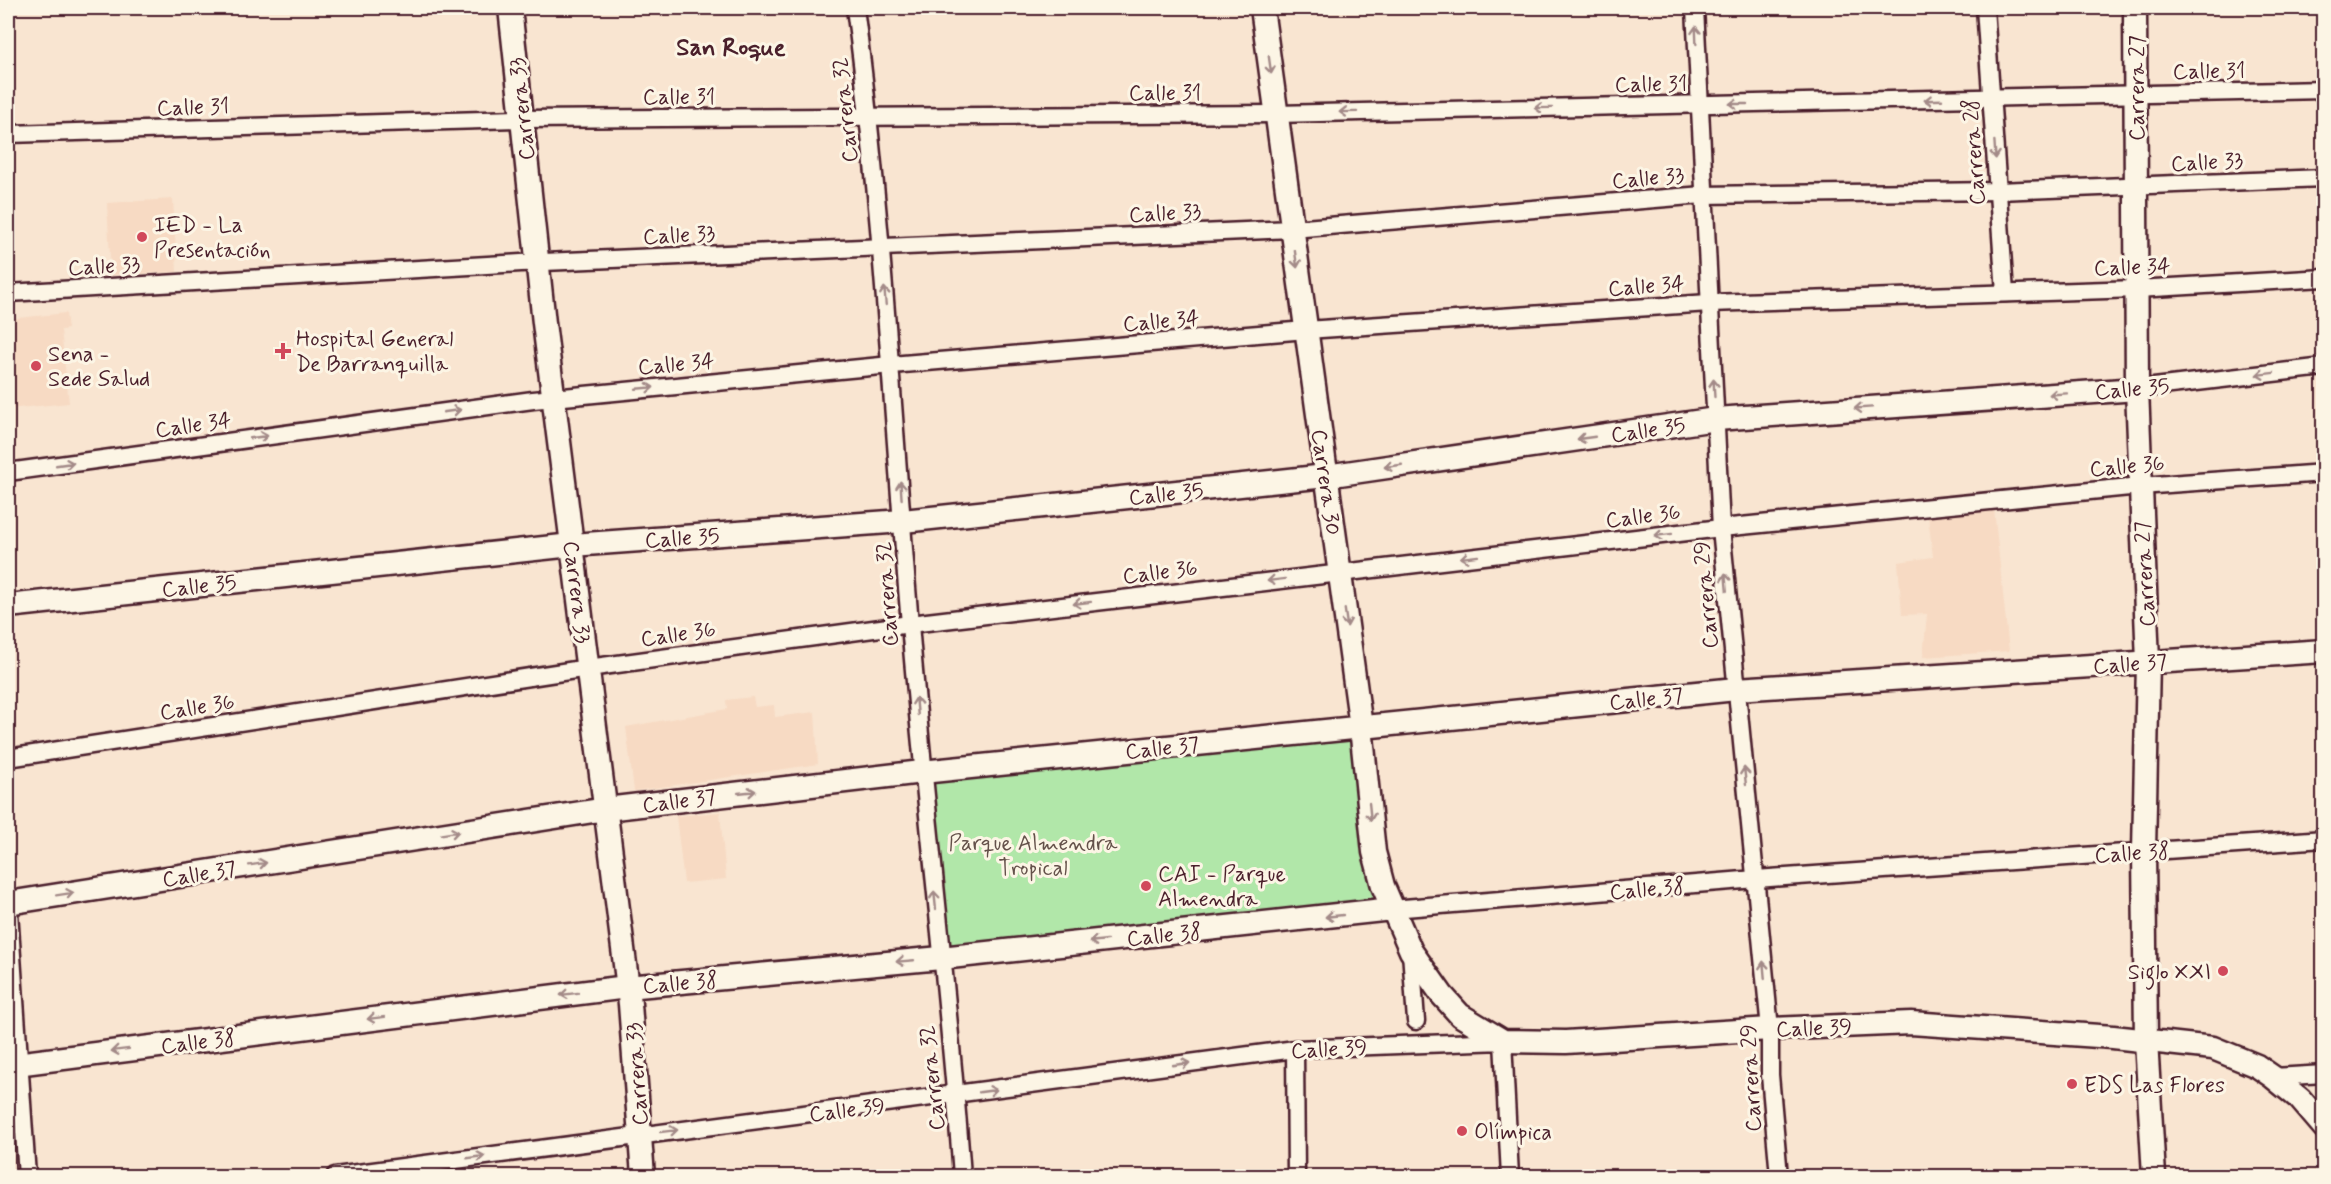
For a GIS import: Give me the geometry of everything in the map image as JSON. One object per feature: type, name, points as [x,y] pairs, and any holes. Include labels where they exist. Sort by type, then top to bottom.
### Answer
[{"type":"street","name":"Carrera 33","points":[[510,8],[538,263],[627,987],[643,1176]]},
{"type":"street","name":"Carrera 32","points":[[855,8],[869,117],[881,247],[922,772],[956,1095],[962,1176]]},
{"type":"street","name":"Carrera 30","points":[[1262,8],[1361,727],[1374,852],[1392,909],[1411,951],[1437,989],[1460,1015],[1503,1041]]},
{"type":"street","name":"Carrera 29","points":[[1695,8],[1702,195],[1721,528],[1770,1029],[1770,1075],[1779,1176]]},
{"type":"street","name":"Carrera 28","points":[[1984,8],[2005,293]]},
{"type":"street","name":"Carrera 27","points":[[2135,8],[2137,389],[2148,662],[2144,851],[2146,1041],[2154,1176]]},
{"type":"street","name":"Calle 31","points":[[8,134],[521,119],[1276,114],[2324,90]]},
{"type":"street","name":"Calle 33","points":[[8,293],[538,263],[1292,229],[1702,195],[1998,191],[2324,178]]},
{"type":"street","name":"Calle 34","points":[[8,472],[555,397],[891,365],[1306,330],[1709,303],[2137,289],[2324,278]]},
{"type":"street","name":"Calle 35","points":[[8,606],[572,545],[903,521],[1326,476],[1716,419],[2137,389],[2324,367]]},
{"type":"street","name":"Calle 36","points":[[8,758],[588,669],[910,624],[1721,528],[2140,486],[2324,473]]},
{"type":"street","name":"Calle 37","points":[[8,903],[606,808],[922,772],[1736,689],[2324,651]]},
{"type":"street","name":"Calle 38","points":[[13,1064],[627,987],[941,958],[1392,909],[1756,879],[2324,839]]},
{"type":"street","points":[[8,897],[13,1064],[27,1176]]},
{"type":"street","name":"Carrera 30","points":[[1411,951],[1416,1021]]},
{"type":"street","name":"Calle 39","points":[[335,1176],[1295,1048],[1503,1041],[1566,1042],[1911,1023],[2213,1048],[2257,1066],[2273,1077],[2300,1099],[2324,1127]]},
{"type":"street","points":[[1503,1041],[1510,1176]]},
{"type":"street","points":[[1295,1048],[1296,1176]]},
{"type":"street","points":[[2273,1077],[2324,1074]]},
{"type":"shaded area","name":"IED - La Presentación","points":[[173,199],[177,272],[111,275],[107,203]]},
{"type":"shaded area","name":"Sena - Sede Salud","points":[[66,313],[68,329],[61,330],[69,403],[8,409],[8,319]]},
{"type":"shaded area","points":[[1994,509],[2009,651],[1923,657],[1927,614],[1902,615],[1898,562],[1933,557],[1928,516]]},
{"type":"shaded area","points":[[753,697],[755,707],[774,705],[775,717],[815,712],[818,764],[634,791],[626,727],[727,709],[726,700]]},
{"type":"shaded area","points":[[720,812],[726,879],[684,883],[676,816]]},
{"type":"green space","name":"Parque Almendra Tropical","points":[[1361,727],[1392,909],[941,957],[922,772]]},
{"type":"place","name":"IED - La Presentación","points":[[142,237]]},
{"type":"place","name":"Hospital General De Barranquilla","points":[[283,351]]},
{"type":"place","name":"Sena - Sede Salud","points":[[36,366]]},
{"type":"place","name":"CAI - Parque Almendra","points":[[1146,886]]},
{"type":"place","name":"Siglo XXI","points":[[2223,971]]},
{"type":"place","name":"EDS Las Flores","points":[[2072,1084]]},
{"type":"place","name":"Olímpica","points":[[1462,1131]]},
{"type":"district","name":"San Roque","points":[[731,47]]}]
